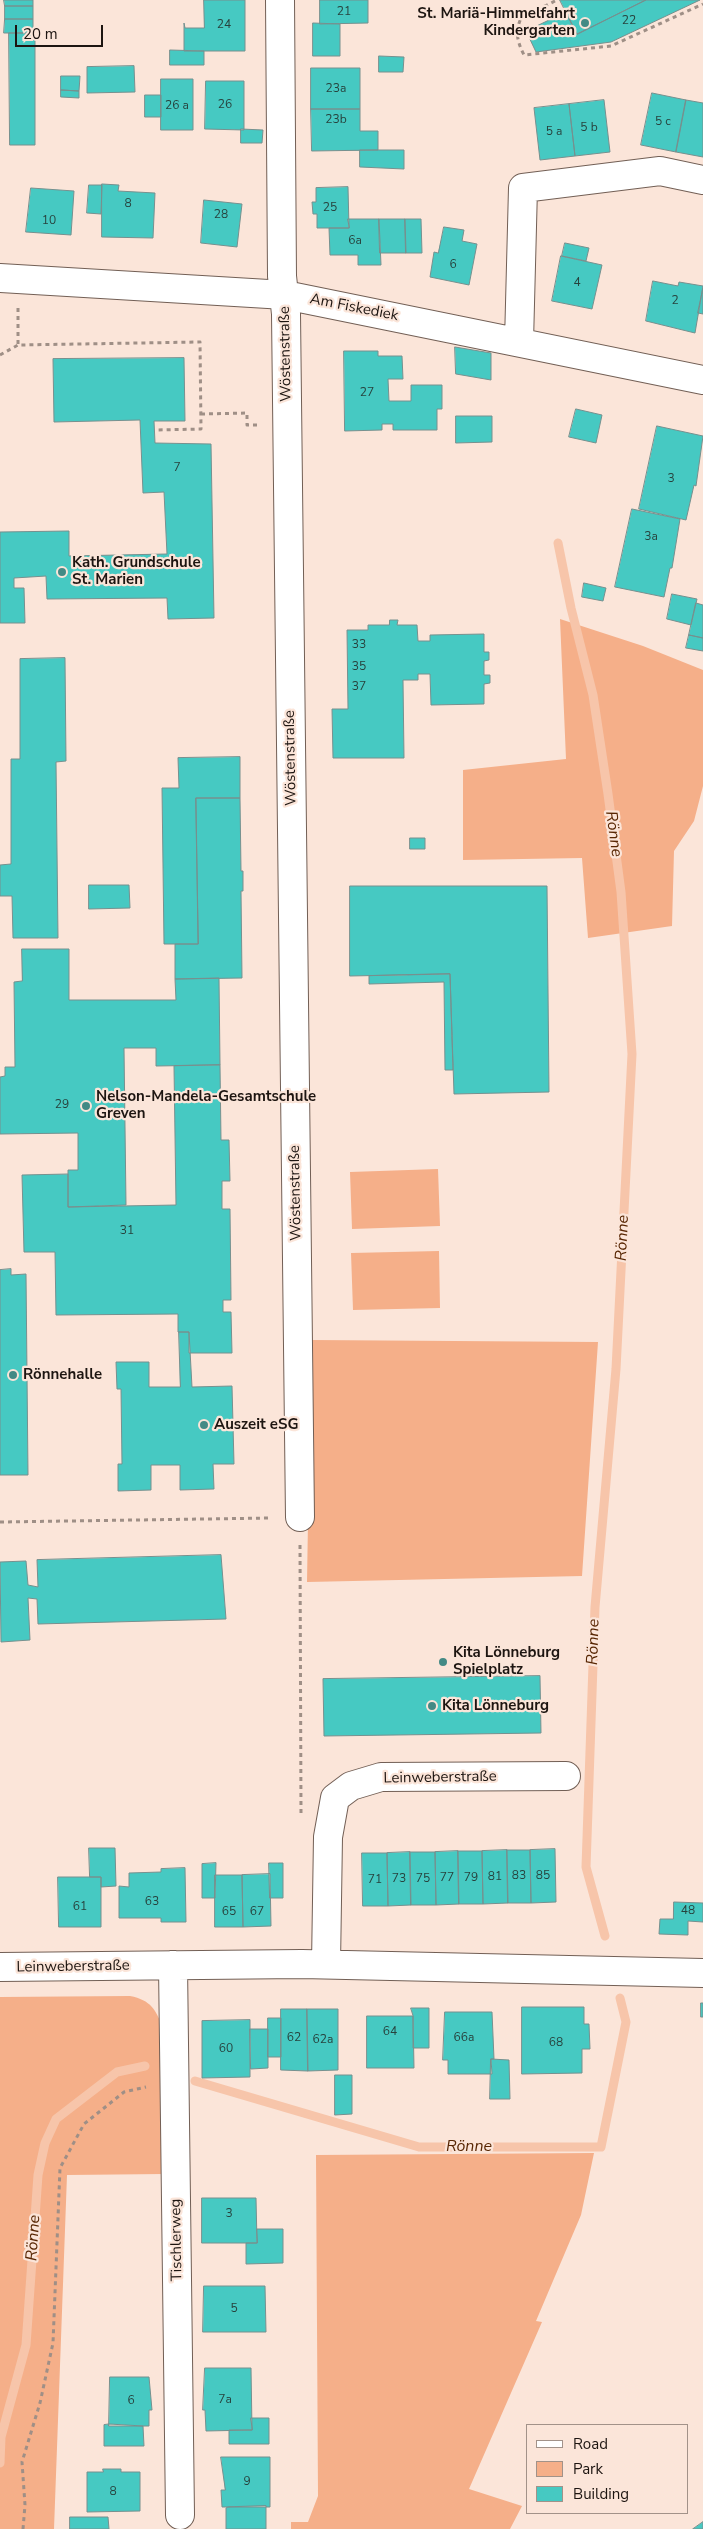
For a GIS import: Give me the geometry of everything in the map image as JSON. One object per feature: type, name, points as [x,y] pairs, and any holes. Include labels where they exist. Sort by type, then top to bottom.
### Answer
[{"type":"street","name":"Wöstenstraße","points":[[280,0],[282,276],[287,424],[300,1517]]},
{"type":"street","points":[[519,342],[523,188],[660,171],[703,180]]},
{"type":"street","name":"Am Fiskediek","points":[[9,279],[284,295],[703,380]]},
{"type":"street","name":"Leinweberstraße","points":[[326,1964],[328,1837],[335,1798],[351,1786],[381,1777],[566,1776]]},
{"type":"street","name":"Leinweberstraße","points":[[0,1967],[326,1964],[703,1973]]},
{"type":"street","name":"Tischlerweg","points":[[174,1966],[180,2514]]},
{"type":"path","points":[[555,1],[521,18],[517,27],[517,41],[524,55],[611,46],[703,4]]},
{"type":"path","points":[[9,279],[18,345]]},
{"type":"path","points":[[0,356],[18,345],[200,342],[201,429],[155,430]]},
{"type":"path","points":[[201,414],[247,413],[246,425],[287,424]]},
{"type":"path","points":[[0,1522],[300,1517],[301,1822]]},
{"type":"path","points":[[23,2529],[25,2506],[22,2462],[40,2403],[53,2343],[60,2168],[84,2124],[124,2092],[176,2079]]},
{"type":"green space","points":[[560,619],[643,646],[703,670],[703,786],[694,821],[674,851],[672,926],[588,938],[582,858],[463,860],[463,770],[566,759]]},
{"type":"green space","points":[[438,1169],[440,1226],[352,1229],[350,1172]]},
{"type":"green space","points":[[439,1251],[440,1308],[353,1310],[351,1253]]},
{"type":"green space","points":[[311,1340],[598,1342],[582,1576],[307,1582]]},
{"type":"green space","points":[[130,1996],[148,2003],[158,2016],[163,2028],[164,2174],[67,2175],[54,2529],[0,2529],[0,1997]]},
{"type":"green space","points":[[594,2153],[581,2215],[536,2321],[542,2322],[469,2489],[522,2506],[510,2529],[291,2529],[291,2522],[308,2522],[318,2496],[316,2155]]},
{"type":"building","points":[[4,0],[33,0],[33,6],[5,6]]},
{"type":"building","points":[[204,0],[245,0],[245,51],[184,51],[184,23],[185,28],[204,28]]},
{"type":"building","points":[[320,0],[368,0],[368,23],[320,24]]},
{"type":"building","name":"St. Mariä-Himmelfahrt Kindergarten","points":[[560,0],[646,0],[577,34]]},
{"type":"building","points":[[646,0],[700,0],[611,42],[536,52],[526,31],[566,12],[577,34]]},
{"type":"building","points":[[5,6],[33,6],[33,19],[5,19]]},
{"type":"building","points":[[5,19],[33,19],[33,33],[4,33]]},
{"type":"building","points":[[313,23],[340,24],[340,56],[313,56]]},
{"type":"building","points":[[9,33],[35,33],[35,145],[10,145]]},
{"type":"building","points":[[170,50],[204,51],[204,65],[170,65]]},
{"type":"building","points":[[379,56],[404,57],[403,72],[379,72]]},
{"type":"building","points":[[134,66],[135,92],[87,93],[87,67]]},
{"type":"building","points":[[311,68],[360,68],[360,109],[311,109]]},
{"type":"building","points":[[61,76],[80,76],[79,91],[61,90]]},
{"type":"building","points":[[161,79],[193,79],[193,130],[161,130]]},
{"type":"building","points":[[206,81],[244,81],[244,130],[205,129]]},
{"type":"building","points":[[61,90],[79,91],[79,98],[61,97]]},
{"type":"building","points":[[652,93],[686,100],[676,152],[641,145]]},
{"type":"building","points":[[145,95],[161,95],[161,117],[145,117]]},
{"type":"building","points":[[604,100],[610,152],[575,156],[569,104]]},
{"type":"building","points":[[686,100],[703,103],[703,157],[676,152]]},
{"type":"building","points":[[569,104],[575,156],[540,160],[534,108]]},
{"type":"building","points":[[311,109],[360,109],[360,131],[378,131],[378,150],[312,151]]},
{"type":"building","points":[[241,129],[263,130],[262,143],[241,143]]},
{"type":"building","points":[[360,150],[404,150],[404,169],[360,167]]},
{"type":"building","points":[[102,184],[119,185],[118,191],[155,193],[153,238],[102,237]]},
{"type":"building","points":[[89,185],[102,185],[101,214],[87,213]]},
{"type":"building","points":[[348,187],[349,228],[317,228],[317,214],[313,214],[312,202],[316,202],[316,188]]},
{"type":"building","points":[[31,188],[74,191],[71,235],[26,232]]},
{"type":"building","points":[[204,200],[242,204],[237,247],[201,243]]},
{"type":"building","points":[[348,219],[379,219],[381,265],[358,265],[358,255],[330,255],[329,228],[349,228]]},
{"type":"building","points":[[379,219],[405,219],[406,253],[380,253]]},
{"type":"building","points":[[405,219],[421,219],[422,253],[406,253]]},
{"type":"building","points":[[444,227],[464,230],[462,241],[477,244],[469,285],[430,277],[434,252],[438,253]]},
{"type":"building","points":[[565,243],[589,248],[586,261],[562,256]]},
{"type":"building","points":[[561,256],[602,265],[592,309],[552,301]]},
{"type":"building","points":[[653,281],[678,286],[679,282],[703,286],[695,333],[646,321]]},
{"type":"building","points":[[703,288],[703,314],[698,313]]},
{"type":"building","points":[[455,347],[491,353],[491,380],[456,374]]},
{"type":"building","points":[[344,351],[378,351],[378,356],[402,356],[403,379],[388,379],[389,401],[411,401],[411,385],[442,385],[442,409],[437,409],[437,430],[393,430],[393,424],[382,424],[382,430],[345,431]]},
{"type":"building","points":[[184,358],[185,421],[154,421],[155,443],[211,444],[214,618],[168,619],[167,598],[47,599],[46,576],[14,578],[14,588],[24,588],[25,623],[0,623],[0,532],[69,531],[69,556],[167,554],[164,492],[143,493],[140,420],[54,422],[53,359]]},
{"type":"building","points":[[576,409],[602,415],[596,443],[569,437]]},
{"type":"building","points":[[456,416],[492,416],[492,442],[456,443]]},
{"type":"building","points":[[657,426],[703,436],[696,486],[694,485],[686,520],[639,509]]},
{"type":"building","points":[[632,509],[680,519],[672,568],[670,568],[664,597],[615,587]]},
{"type":"building","points":[[584,583],[606,588],[603,601],[582,597]]},
{"type":"building","points":[[672,594],[697,599],[691,625],[667,619]]},
{"type":"building","points":[[696,603],[703,605],[703,638],[689,635]]},
{"type":"building","points":[[390,620],[398,620],[397,625],[417,625],[418,641],[430,641],[430,635],[484,634],[484,652],[489,652],[489,660],[484,661],[484,675],[490,675],[490,683],[484,684],[484,704],[431,705],[430,674],[418,674],[418,680],[403,680],[404,758],[333,758],[332,709],[348,709],[347,630],[368,630],[368,625],[389,625]]},
{"type":"building","points":[[689,635],[703,638],[703,651],[686,648]]},
{"type":"building","points":[[65,658],[66,761],[56,762],[58,938],[13,938],[12,896],[0,896],[0,865],[11,864],[11,759],[20,759],[20,659]]},
{"type":"building","points":[[240,757],[240,798],[196,798],[198,944],[164,944],[162,788],[179,788],[178,758]]},
{"type":"building","points":[[196,798],[240,798],[241,871],[243,871],[243,891],[241,891],[242,978],[175,979],[175,944],[198,944]]},
{"type":"building","points":[[410,838],[425,838],[425,849],[410,849]]},
{"type":"building","points":[[89,885],[129,885],[130,908],[89,909]]},
{"type":"building","points":[[350,886],[547,886],[549,1092],[454,1094],[450,974],[350,976]]},
{"type":"building","points":[[22,949],[69,949],[69,1000],[176,1000],[175,979],[219,978],[220,1065],[156,1066],[156,1048],[124,1048],[126,1205],[68,1207],[68,1170],[78,1170],[78,1133],[0,1134],[0,1077],[5,1076],[5,1067],[15,1067],[14,982],[22,981]]},
{"type":"building","points":[[450,974],[453,1070],[445,1070],[444,982],[369,984],[369,976]]},
{"type":"building","points":[[220,1065],[221,1140],[229,1140],[230,1181],[222,1181],[222,1209],[230,1209],[231,1300],[223,1300],[223,1312],[231,1312],[232,1353],[189,1353],[189,1332],[178,1332],[178,1314],[56,1315],[55,1252],[24,1252],[22,1175],[68,1174],[68,1207],[176,1205],[174,1066]]},
{"type":"building","name":"Rönnehalle","points":[[11,1269],[11,1275],[26,1274],[28,1475],[0,1475],[0,1270]]},
{"type":"building","points":[[179,1332],[189,1332],[192,1387],[232,1386],[234,1464],[213,1464],[214,1489],[180,1490],[180,1465],[151,1465],[151,1490],[118,1491],[118,1464],[122,1464],[121,1389],[117,1389],[116,1362],[149,1362],[149,1387],[180,1387]]},
{"type":"building","points":[[221,1555],[226,1619],[38,1624],[37,1599],[28,1598],[30,1640],[1,1642],[0,1562],[26,1561],[28,1585],[38,1587],[37,1560]]},
{"type":"building","name":"Kita Lönneburg","points":[[540,1676],[541,1733],[324,1736],[323,1679]]},
{"type":"building","points":[[89,1848],[115,1848],[116,1886],[101,1887],[101,1877],[90,1877]]},
{"type":"building","points":[[555,1849],[556,1902],[531,1903],[530,1850]]},
{"type":"building","points":[[507,1850],[530,1850],[531,1903],[508,1903]]},
{"type":"building","points":[[507,1850],[508,1903],[483,1904],[482,1851]]},
{"type":"building","points":[[458,1851],[482,1851],[483,1904],[459,1904]]},
{"type":"building","points":[[458,1851],[459,1904],[436,1905],[435,1852]]},
{"type":"building","points":[[410,1852],[435,1852],[436,1905],[411,1905]]},
{"type":"building","points":[[410,1852],[411,1905],[388,1906],[387,1853]]},
{"type":"building","points":[[362,1853],[387,1853],[388,1906],[363,1906]]},
{"type":"building","points":[[216,1863],[215,1898],[202,1898],[202,1864]]},
{"type":"building","points":[[269,1863],[283,1863],[283,1898],[270,1898]]},
{"type":"building","points":[[185,1868],[186,1922],[161,1922],[161,1918],[119,1918],[119,1886],[129,1887],[129,1873],[161,1872],[161,1869]]},
{"type":"building","points":[[270,1874],[271,1926],[243,1927],[242,1875]]},
{"type":"building","points":[[215,1875],[242,1875],[243,1927],[215,1927]]},
{"type":"building","points":[[58,1877],[101,1877],[101,1927],[59,1927]]},
{"type":"building","points":[[674,1902],[703,1903],[703,1922],[688,1921],[688,1935],[659,1934],[660,1919],[673,1919]]},
{"type":"building","points":[[701,2003],[703,2003],[703,2017],[701,2017]]},
{"type":"building","points":[[522,2007],[584,2007],[584,2024],[589,2024],[590,2049],[582,2049],[582,2073],[522,2074]]},
{"type":"building","points":[[411,2008],[429,2008],[429,2048],[413,2048],[413,2016]]},
{"type":"building","points":[[281,2009],[307,2009],[308,2071],[281,2070]]},
{"type":"building","points":[[307,2009],[338,2009],[338,2070],[308,2071]]},
{"type":"building","points":[[445,2012],[492,2012],[494,2059],[491,2059],[492,2074],[448,2074],[448,2060],[443,2060]]},
{"type":"building","points":[[367,2016],[413,2016],[414,2068],[367,2068]]},
{"type":"building","points":[[268,2018],[281,2018],[281,2057],[268,2057]]},
{"type":"building","points":[[250,2020],[250,2077],[202,2078],[202,2021]]},
{"type":"building","points":[[250,2029],[268,2029],[268,2068],[251,2069]]},
{"type":"building","points":[[491,2059],[509,2060],[510,2099],[490,2099]]},
{"type":"building","points":[[335,2075],[352,2075],[352,2114],[335,2115]]},
{"type":"building","points":[[202,2198],[256,2198],[257,2243],[202,2243]]},
{"type":"building","points":[[257,2229],[283,2229],[283,2263],[246,2264],[246,2243],[257,2243]]},
{"type":"building","points":[[204,2286],[265,2286],[266,2332],[203,2332]]},
{"type":"building","points":[[205,2368],[251,2368],[252,2430],[206,2431],[205,2410],[203,2410]]},
{"type":"building","points":[[110,2377],[149,2377],[152,2410],[149,2410],[149,2426],[109,2426]]},
{"type":"building","points":[[251,2418],[269,2418],[269,2444],[229,2444],[229,2430],[252,2430]]},
{"type":"building","points":[[104,2425],[143,2426],[144,2446],[104,2446]]},
{"type":"building","points":[[221,2457],[270,2457],[270,2507],[222,2507],[221,2490],[225,2490]]},
{"type":"building","points":[[103,2469],[121,2469],[121,2472],[140,2472],[140,2511],[87,2512],[87,2472],[103,2472]]},
{"type":"building","points":[[266,2506],[266,2529],[226,2529],[226,2508]]},
{"type":"building","points":[[70,2517],[108,2517],[109,2529],[70,2529]]},
{"type":"building","points":[[703,2522],[703,2529],[693,2529]]},
{"type":"waterway","name":"Rönne","points":[[558,543],[571,608],[593,695],[608,794],[621,892],[632,1054],[616,1369],[595,1607],[586,1867],[605,1936]]},
{"type":"waterway","name":"Rönne","points":[[195,2081],[419,2147],[601,2147],[626,2022],[620,1998]]},
{"type":"waterway","name":"Rönne","points":[[0,2463],[1,2437],[26,2345],[38,2175],[45,2143],[56,2119],[117,2072],[145,2066]]},
{"type":"place","name":"St. Mariä-Himmelfahrt Kindergarten","points":[[585,23]]},
{"type":"place","name":"Kath. Grundschule St. Marien","points":[[62,572]]},
{"type":"place","name":"Nelson-Mandela-Gesamtschule Greven","points":[[86,1106]]},
{"type":"place","name":"Rönnehalle","points":[[13,1375]]},
{"type":"place","name":"Auszeit eSG","points":[[204,1425]]},
{"type":"place","name":"Kita Lönneburg Spielplatz","points":[[443,1662]]},
{"type":"place","name":"Kita Lönneburg","points":[[432,1706]]}]
